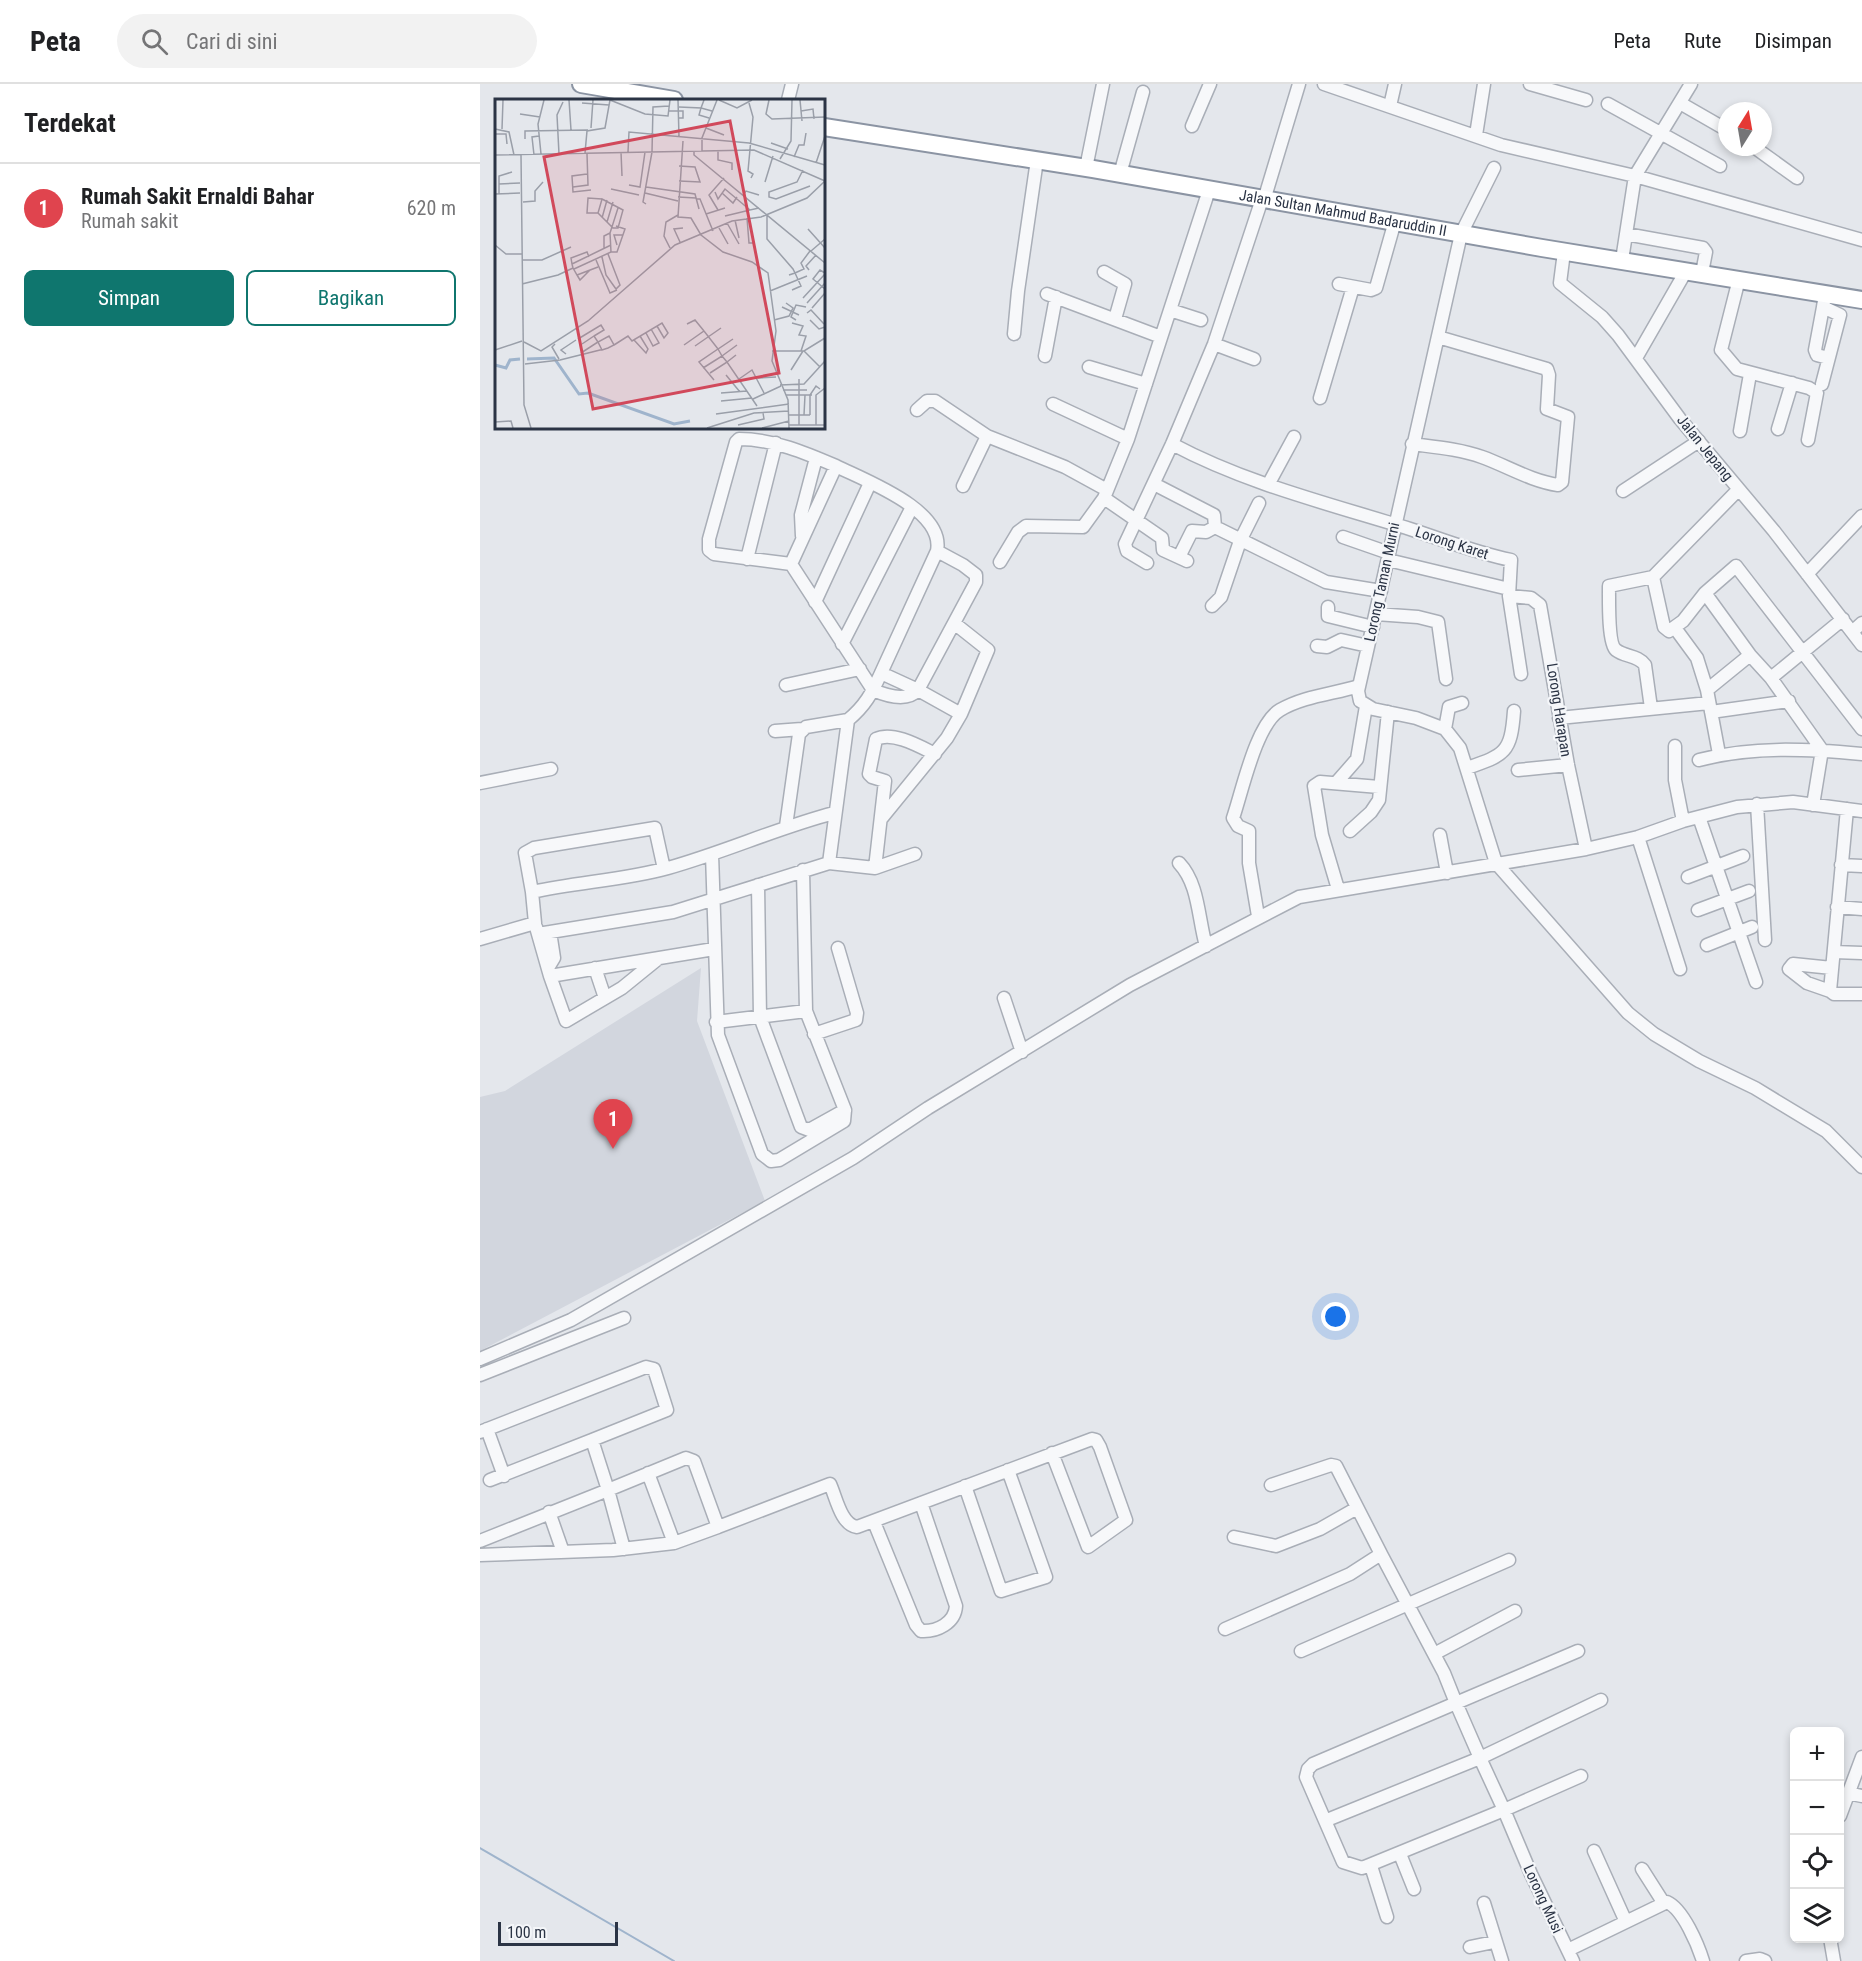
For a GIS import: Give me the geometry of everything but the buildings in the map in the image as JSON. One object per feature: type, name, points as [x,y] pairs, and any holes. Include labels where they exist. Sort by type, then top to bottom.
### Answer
[{"type":"highway","points":[[586,84],[668,99]]},
{"type":"highway","name":"Jalan Sultan Mahmud Badaruddin II","points":[[825,127],[1086,168],[1564,252],[1739,279],[1824,301],[1862,300]]},
{"type":"street","points":[[788,99],[792,84]]},
{"type":"street","points":[[1086,168],[1102,84]]},
{"type":"street","points":[[1192,126],[1210,84]]},
{"type":"street","points":[[1147,563],[1125,549],[1214,344],[1263,200],[1299,84]]},
{"type":"street","points":[[1324,84],[1501,145],[1635,176],[1862,240]]},
{"type":"street","points":[[1390,106],[1395,84]]},
{"type":"street","points":[[1476,135],[1484,84]]},
{"type":"street","points":[[1530,84],[1586,100]]},
{"type":"street","points":[[1622,260],[1635,176],[1690,84]]},
{"type":"street","points":[[1120,174],[1143,92]]},
{"type":"street","points":[[1680,103],[1718,125]]},
{"type":"street","points":[[1608,104],[1720,166]]},
{"type":"street","points":[[1766,156],[1797,178]]},
{"type":"street","points":[[1014,334],[1037,160]]},
{"type":"street","name":"Lorong Taman Murni","points":[[1359,686],[1461,234],[1494,168]]},
{"type":"street","points":[[1000,562],[1018,532],[1026,526],[1083,527],[1105,494],[1128,439],[1197,233],[1209,190]]},
{"type":"street","points":[[1339,284],[1371,290],[1376,288],[1395,222]]},
{"type":"street","points":[[1626,234],[1703,248],[1706,252],[1636,358]]},
{"type":"street","name":"Jalan Jepang","points":[[1564,252],[1560,283],[1602,317],[1862,645]]},
{"type":"street","points":[[1104,272],[1125,284],[1115,320]]},
{"type":"street","points":[[1739,279],[1720,346],[1728,362],[1750,374],[1813,390],[1818,396],[1808,440]]},
{"type":"street","points":[[1320,399],[1353,287]]},
{"type":"street","points":[[1045,356],[1051,295],[1161,337]]},
{"type":"street","points":[[1824,301],[1815,350],[1817,355],[1828,358]]},
{"type":"street","points":[[1822,384],[1840,315],[1824,301]]},
{"type":"street","points":[[1170,310],[1201,320]]},
{"type":"street","points":[[1412,444],[1481,456],[1540,480],[1558,485],[1562,482],[1568,417],[1547,409],[1549,375],[1547,369],[1438,337]]},
{"type":"street","points":[[1214,344],[1254,359]]},
{"type":"street","points":[[1089,367],[1146,384]]},
{"type":"street","points":[[1740,431],[1750,374]]},
{"type":"street","points":[[1778,429],[1792,383]]},
{"type":"street","points":[[918,410],[927,401],[935,401],[987,436],[1065,468],[1105,494],[1136,522],[1162,537],[1163,550],[1183,559],[1192,531],[1206,532],[1215,527]]},
{"type":"street","points":[[1053,404],[1128,439]]},
{"type":"street","points":[[963,486],[987,436]]},
{"type":"street","points":[[1268,484],[1294,437]]},
{"type":"street","points":[[775,731],[802,729],[848,720],[860,711],[873,690],[937,552],[939,537],[905,500],[836,466],[776,443],[739,439],[736,442],[709,539],[709,550],[714,554],[791,564]]},
{"type":"street","points":[[1623,491],[1699,441]]},
{"type":"street","points":[[747,559],[776,443]]},
{"type":"street","name":"Lorong Karet","points":[[1172,444],[1198,458],[1268,484],[1460,548],[1510,560],[1509,592]]},
{"type":"street","points":[[802,537],[801,515],[816,458]]},
{"type":"street","points":[[791,564],[836,466]]},
{"type":"street","points":[[815,602],[870,483]]},
{"type":"street","points":[[1154,484],[1214,514],[1215,527]]},
{"type":"street","points":[[1651,708],[1645,665],[1642,660],[1618,652],[1611,644],[1609,586],[1653,577],[1738,490]]},
{"type":"street","points":[[1212,606],[1225,587],[1240,541],[1259,503]]},
{"type":"street","points":[[842,644],[912,507]]},
{"type":"street","points":[[1807,574],[1862,516]]},
{"type":"street","points":[[1215,527],[1326,582],[1381,591]]},
{"type":"street","name":"Lorong Harapan","points":[[1342,537],[1388,556],[1536,599],[1540,605],[1559,718],[1586,849]]},
{"type":"street","points":[[791,564],[873,690],[906,697],[912,696],[918,690],[976,582],[976,575],[963,565],[937,552]]},
{"type":"street","points":[[1653,577],[1664,627],[1669,631],[1675,628],[1705,593],[1736,566],[1862,729]]},
{"type":"street","points":[[1509,592],[1521,674]]},
{"type":"street","points":[[1705,593],[1750,655],[1789,701],[1822,750],[1813,805]]},
{"type":"street","points":[[1328,607],[1328,616],[1373,627]]},
{"type":"street","points":[[1376,614],[1418,617],[1437,622],[1446,679]]},
{"type":"street","points":[[1771,678],[1802,650],[1843,619]]},
{"type":"street","points":[[880,820],[935,754],[961,714],[988,650],[954,623]]},
{"type":"street","points":[[1852,632],[1862,623]]},
{"type":"street","points":[[1675,628],[1696,658],[1709,702],[1719,754]]},
{"type":"street","points":[[1317,646],[1327,647],[1341,640],[1368,646]]},
{"type":"street","points":[[1709,702],[1750,655]]},
{"type":"street","points":[[786,685],[860,669]]},
{"type":"street","points":[[881,673],[961,714]]},
{"type":"street","points":[[1258,916],[1250,872],[1249,831],[1238,826],[1233,818],[1267,723],[1280,710],[1304,699],[1359,686],[1360,701],[1366,706],[1416,718],[1445,729],[1461,748],[1496,863],[1575,951],[1606,990],[1637,1020],[1654,1034],[1699,1061],[1755,1088],[1826,1131],[1862,1167]]},
{"type":"street","points":[[1559,718],[1709,702],[1789,701]]},
{"type":"street","points":[[1445,729],[1449,707],[1462,703]]},
{"type":"street","points":[[1336,783],[1357,759],[1366,706]]},
{"type":"street","points":[[1467,768],[1499,757],[1504,752],[1512,738],[1514,711]]},
{"type":"street","points":[[1350,831],[1378,800],[1388,712]]},
{"type":"street","points":[[829,863],[848,720]]},
{"type":"street","points":[[786,826],[799,734],[802,729]]},
{"type":"street","points":[[906,788],[869,774],[876,740],[881,737],[910,742],[935,754]]},
{"type":"street","points":[[1676,746],[1675,780],[1683,821]]},
{"type":"street","points":[[1699,760],[1719,754],[1786,748],[1862,754]]},
{"type":"street","points":[[1518,770],[1568,765]]},
{"type":"street","points":[[480,783],[551,769]]},
{"type":"street","points":[[874,868],[885,781]]},
{"type":"street","points":[[1338,889],[1322,835],[1314,791],[1317,783],[1379,787]]},
{"type":"street","points":[[480,1359],[570,1320],[853,1158],[928,1108],[1130,985],[1258,916],[1299,897],[1586,849],[1638,837],[1683,821],[1757,804],[1793,802],[1862,811]]},
{"type":"street","points":[[1757,804],[1765,940]]},
{"type":"street","points":[[1830,991],[1847,809]]},
{"type":"street","points":[[532,892],[664,868],[712,854],[786,826],[834,813]]},
{"type":"street","points":[[1699,817],[1756,982]]},
{"type":"street","points":[[660,958],[605,998],[566,1021],[549,972],[525,853],[534,848],[655,828],[664,868]]},
{"type":"street","points":[[1440,835],[1447,873]]},
{"type":"street","points":[[1638,837],[1680,969]]},
{"type":"street","points":[[712,854],[718,1035],[762,1155],[767,1159],[779,1160],[823,1136],[844,1121],[845,1110],[806,1011],[803,870]]},
{"type":"street","points":[[480,939],[674,912],[829,863],[874,868],[915,854]]},
{"type":"street","points":[[1688,877],[1743,856]]},
{"type":"street","points":[[1179,863],[1194,884],[1206,946]]},
{"type":"street","points":[[1842,865],[1862,866]]},
{"type":"street","points":[[758,885],[760,1017],[801,1127],[810,1130],[845,1110]]},
{"type":"street","points":[[1698,910],[1749,891]]},
{"type":"street","points":[[1837,908],[1862,909]]},
{"type":"street","points":[[1707,945],[1752,927]]},
{"type":"street","points":[[814,1034],[856,1020],[857,1013],[838,948]]},
{"type":"street","points":[[549,972],[596,968],[714,949]]},
{"type":"street","points":[[1834,952],[1862,953]]},
{"type":"street","points":[[1832,968],[1792,964],[1789,969],[1807,983],[1834,994],[1862,994]]},
{"type":"street","points":[[596,968],[605,998]]},
{"type":"street","points":[[1004,998],[1022,1052]]},
{"type":"street","points":[[716,1022],[806,1011]]},
{"type":"street","points":[[480,1376],[624,1318]]},
{"type":"street","points":[[490,1480],[504,1476],[667,1410],[654,1369],[646,1367],[483,1431],[504,1476]]},
{"type":"street","points":[[480,1555],[624,1549],[674,1543],[830,1484],[850,1525],[857,1527],[874,1522],[965,1486],[1052,1453],[1092,1439],[1096,1440],[1100,1447],[1126,1520],[1088,1547],[1052,1453]]},
{"type":"street","points":[[592,1440],[624,1549]]},
{"type":"street","points":[[480,1541],[686,1458],[694,1461],[718,1527]]},
{"type":"street","name":"Lorong Musi","points":[[1271,1485],[1334,1465],[1434,1654],[1570,1956]]},
{"type":"street","points":[[965,1486],[1001,1591],[1046,1577],[1008,1470]]},
{"type":"street","points":[[648,1473],[674,1543]]},
{"type":"street","points":[[874,1522],[916,1625],[921,1631],[937,1629],[952,1619],[956,1606],[921,1503]]},
{"type":"street","points":[[1234,1537],[1276,1546],[1320,1529],[1357,1508]]},
{"type":"street","points":[[549,1512],[563,1552]]},
{"type":"street","points":[[1225,1629],[1350,1574],[1381,1554]]},
{"type":"street","points":[[1301,1650],[1509,1560]]},
{"type":"street","points":[[1434,1654],[1515,1611]]},
{"type":"street","points":[[1578,1652],[1313,1764],[1308,1769],[1306,1777],[1327,1820],[1343,1862],[1362,1868],[1400,1854],[1581,1776]]},
{"type":"street","points":[[1327,1820],[1480,1758],[1601,1700]]},
{"type":"street","points":[[1844,1802],[1862,1757]]},
{"type":"street","points":[[1847,1793],[1862,1796]]},
{"type":"street","points":[[1594,1851],[1626,1922]]},
{"type":"street","points":[[1400,1854],[1414,1889]]},
{"type":"street","points":[[1371,1866],[1387,1917]]},
{"type":"street","points":[[1642,1869],[1663,1902]]},
{"type":"street","points":[[1570,1956],[1663,1902],[1672,1904],[1688,1926],[1703,1961]]},
{"type":"street","points":[[1484,1903],[1494,1942],[1502,1961]]},
{"type":"street","points":[[1470,1947],[1494,1942]]},
{"type":"street","points":[[1831,1943],[1834,1961]]},
{"type":"street","points":[[1746,1961],[1760,1959],[1765,1961]]},
{"type":"shaded area","points":[[701,968],[697,1021],[765,1201],[480,1351],[480,1097],[505,1091]]},
{"type":"waterway","points":[[480,1848],[674,1961]]},
{"type":"place","name":"Rumah Sakit Ernaldi Bahar","points":[[613,1149]]}]
